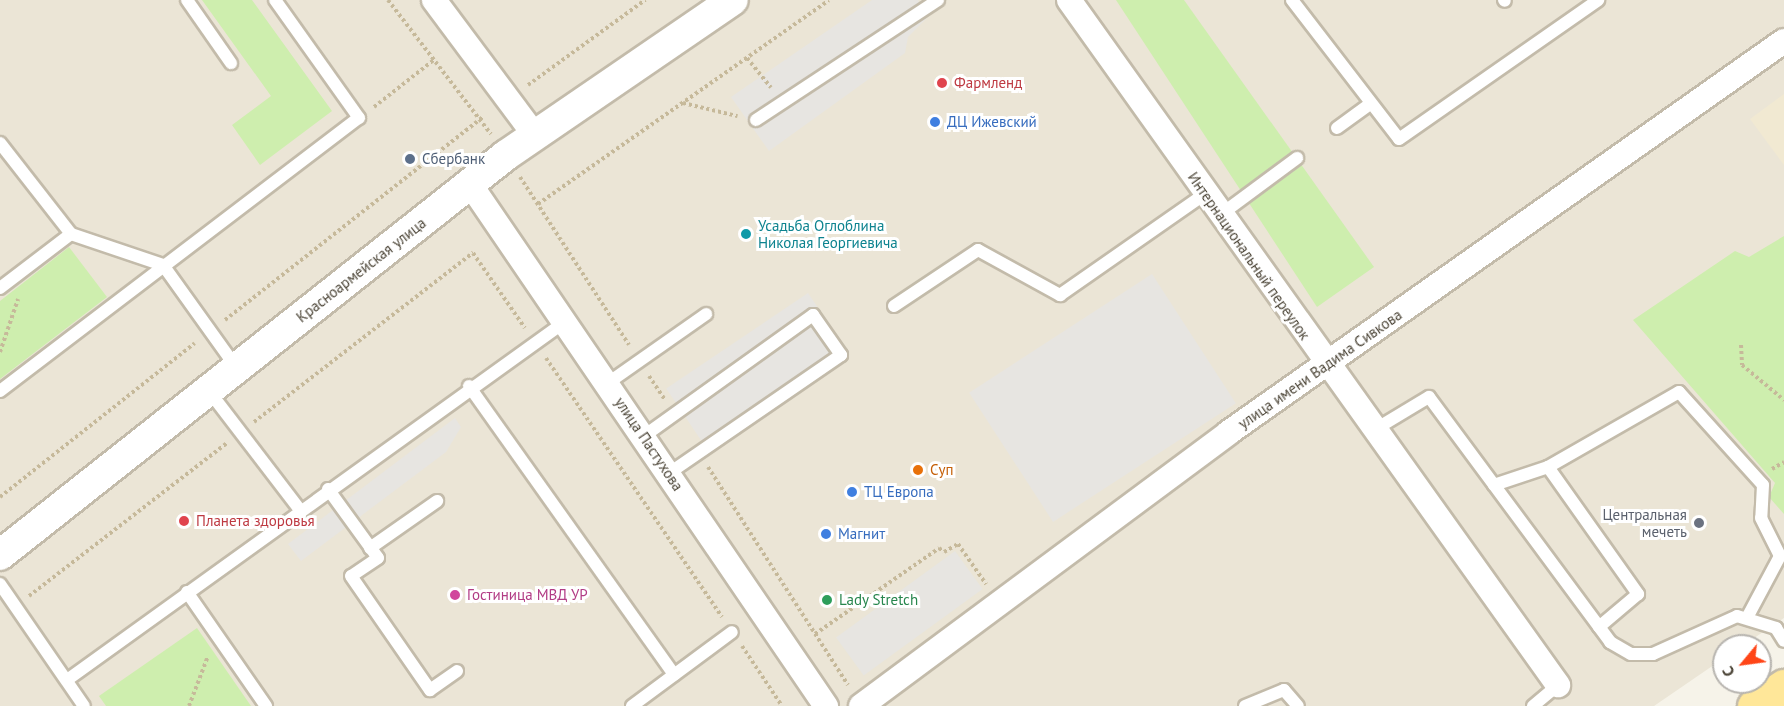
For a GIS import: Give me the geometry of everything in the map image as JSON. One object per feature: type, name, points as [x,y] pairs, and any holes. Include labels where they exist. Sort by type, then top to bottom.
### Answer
[{"type":"main road","points":[[1754,706],[1784,686]]},
{"type":"street","points":[[434,0],[534,134]]},
{"type":"street","name":"Красноармейская улица","points":[[0,555],[534,134],[733,0]]},
{"type":"street","name":"Интернациональный переулок","points":[[1069,0],[1327,366],[1558,685]]},
{"type":"street","name":"улица имени Вадима Сивкова","points":[[861,706],[1327,366],[1784,41]]},
{"type":"street","name":"улица Пастухова","points":[[470,184],[566,321],[826,706]]},
{"type":"lane","points":[[187,0],[231,63]]},
{"type":"lane","points":[[0,391],[359,118],[274,0]]},
{"type":"lane","points":[[756,120],[938,0]]},
{"type":"lane","points":[[1292,0],[1399,139],[1598,0]]},
{"type":"lane","points":[[1337,128],[1370,104]]},
{"type":"lane","points":[[0,143],[71,234],[163,265],[237,369]]},
{"type":"lane","points":[[1220,214],[1297,158]]},
{"type":"lane","points":[[894,306],[978,250],[1060,295],[1205,194]]},
{"type":"lane","points":[[0,288],[71,234]]},
{"type":"lane","points":[[608,383],[706,315]]},
{"type":"lane","points":[[644,436],[813,315],[842,355],[669,473]]},
{"type":"lane","points":[[67,681],[469,386],[566,321]]},
{"type":"lane","points":[[469,386],[674,674]]},
{"type":"lane","points":[[209,391],[300,510]]},
{"type":"lane","points":[[1374,430],[1429,397],[1494,485],[1599,627],[1631,654],[1653,654],[1748,616],[1780,556],[1761,518],[1763,485],[1679,392],[1548,467],[1494,485]]},
{"type":"lane","points":[[1548,467],[1638,594],[1599,627]]},
{"type":"lane","points":[[328,489],[378,558],[351,576],[430,690],[457,671]]},
{"type":"lane","points":[[370,548],[438,501]]},
{"type":"lane","points":[[0,584],[84,706]]},
{"type":"lane","points":[[188,592],[266,706]]},
{"type":"lane","points":[[1748,616],[1776,628],[1784,641]]},
{"type":"lane","points":[[632,706],[732,632]]},
{"type":"lane","points":[[1533,706],[1558,685]]},
{"type":"lane","points":[[1245,706],[1284,690],[1298,706]]},
{"type":"path","points":[[388,0],[482,118]]},
{"type":"path","points":[[0,497],[482,118],[645,0]]},
{"type":"path","points":[[538,204],[829,0]]},
{"type":"path","points":[[747,58],[780,104]]},
{"type":"path","points":[[359,118],[435,59]]},
{"type":"path","points":[[683,102],[756,120]]},
{"type":"path","points":[[473,253],[782,706]]},
{"type":"path","points":[[0,352],[29,266]]},
{"type":"path","points":[[1741,345],[1742,365],[1784,400]]},
{"type":"path","points":[[815,634],[939,548],[944,552],[958,544],[990,590]]},
{"type":"path","points":[[189,706],[216,634]]},
{"type":"shaded area","points":[[0,0],[1784,0],[1784,618],[1760,634],[1712,634],[1712,666],[1654,706],[0,706]]},
{"type":"shaded area","points":[[872,0],[918,0],[927,18],[908,37],[905,53],[769,151],[731,97]]},
{"type":"shaded area","points":[[1784,94],[1784,165],[1750,119]]},
{"type":"shaded area","points":[[1152,274],[1236,403],[1053,522],[969,393]]},
{"type":"shaded area","points":[[808,293],[844,346],[702,442],[666,389]]},
{"type":"shaded area","points":[[455,418],[461,427],[446,452],[301,561],[288,544]]},
{"type":"shaded area","points":[[955,551],[983,589],[864,675],[836,637]]},
{"type":"green space","points":[[202,0],[252,0],[332,111],[260,165],[232,125],[271,96]]},
{"type":"green space","points":[[1116,0],[1184,0],[1374,267],[1317,307]]},
{"type":"green space","points":[[1784,236],[1784,514],[1769,497],[1775,483],[1633,320],[1735,251],[1749,257]]},
{"type":"green space","points":[[69,247],[107,297],[0,379],[0,301]]},
{"type":"green space","points":[[197,628],[251,706],[106,706],[99,696]]},
{"type":"place","name":"Фармленд","points":[[942,83]]},
{"type":"place","name":"ДЦ Ижевский","points":[[935,122]]},
{"type":"place","name":"Сбербанк","points":[[410,159]]},
{"type":"place","name":"Усадьба Оглоблина Николая Георгиевича","points":[[746,234]]},
{"type":"place","name":"Суп","points":[[918,470]]},
{"type":"place","name":"ТЦ Европа","points":[[852,492]]},
{"type":"place","name":"Планета здоровья","points":[[184,521]]},
{"type":"place","name":"Центральная мечеть","points":[[1699,523]]},
{"type":"place","name":"Магнит","points":[[826,534]]},
{"type":"place","name":"Гостиница МВД УР","points":[[455,595]]},
{"type":"place","name":"Lady Stretch","points":[[827,600]]}]
